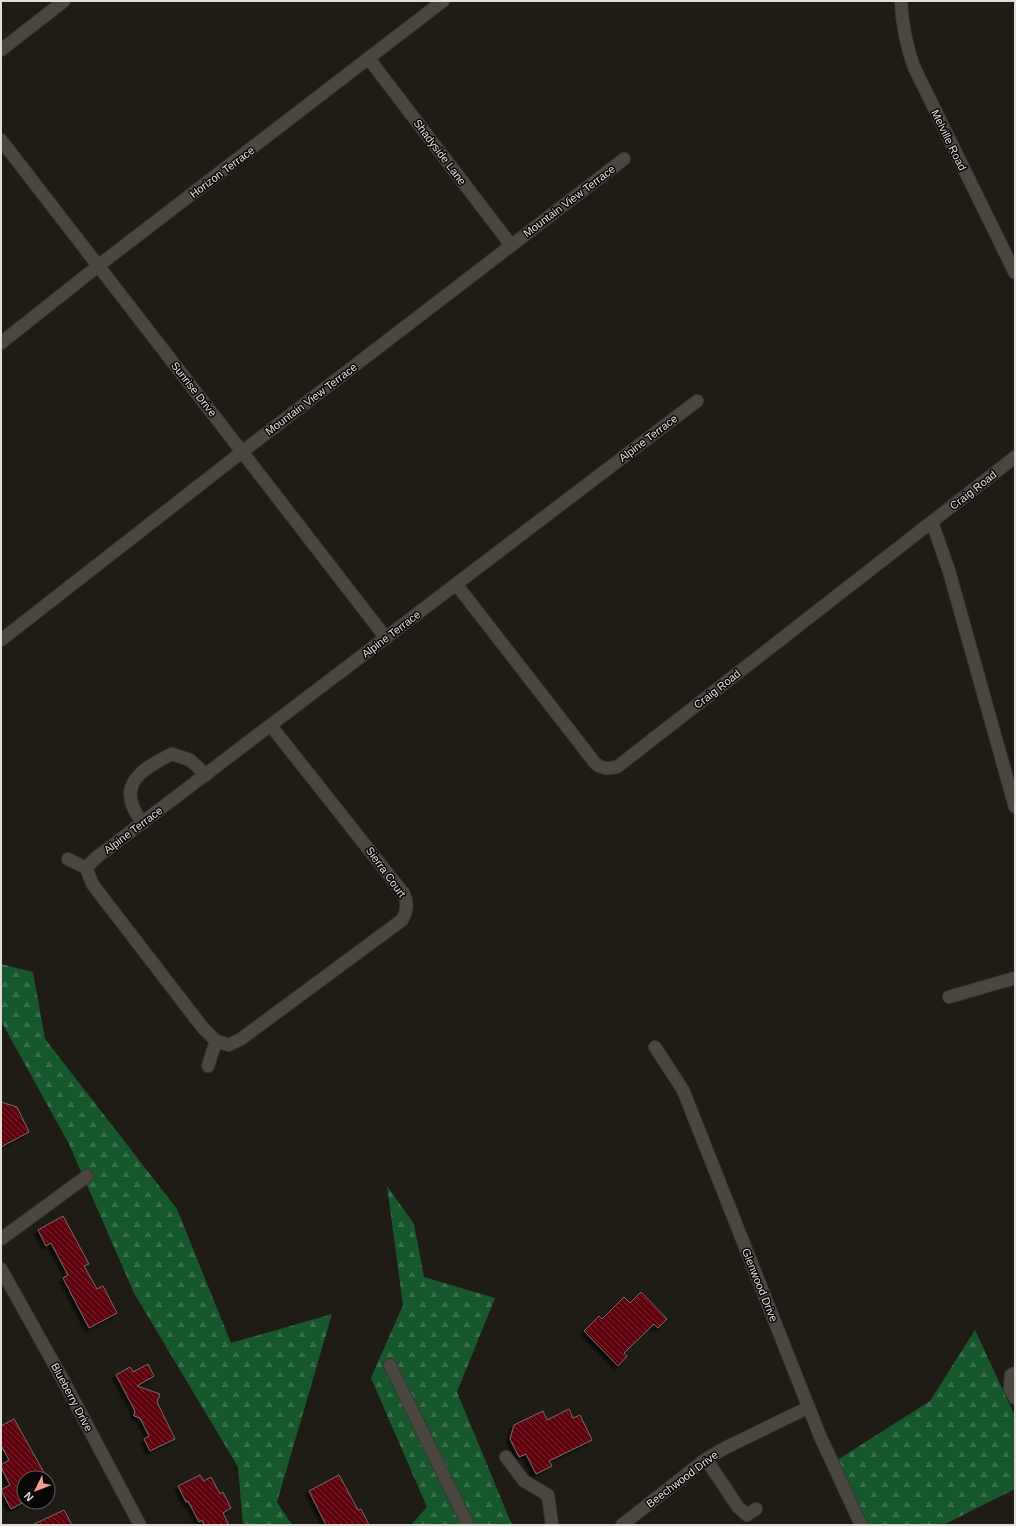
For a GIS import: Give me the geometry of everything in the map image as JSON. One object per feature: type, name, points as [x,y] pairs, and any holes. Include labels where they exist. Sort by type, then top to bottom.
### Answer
[{"type":"street","points":[[1,50],[64,1]]},
{"type":"street","name":"Horizon Terrace","points":[[1,343],[98,266],[443,1]]},
{"type":"street","name":"Melville Road","points":[[901,1],[906,45],[914,67],[1015,273]]},
{"type":"street","name":"Shadyside Lane","points":[[369,59],[511,245]]},
{"type":"street","name":"Sunrise Drive","points":[[1,140],[386,638]]},
{"type":"street","name":"Mountain View Terrace","points":[[1,640],[242,452],[624,159]]},
{"type":"street","name":"Alpine Terrace","points":[[86,868],[696,401]]},
{"type":"street","name":"Craig Road","points":[[456,584],[595,763],[601,768],[617,768],[1015,458]]},
{"type":"street","points":[[932,522],[949,571],[1015,807]]},
{"type":"street","name":"Sierra Court","points":[[216,1042],[229,1045],[241,1039],[402,920],[406,912],[407,902],[404,894],[271,726]]},
{"type":"street","points":[[143,823],[137,815],[130,798],[133,785],[140,772],[153,763],[172,754],[190,760],[206,775]]},
{"type":"street","points":[[68,859],[86,868],[93,884],[203,1028],[216,1042],[208,1066]]},
{"type":"street","points":[[949,997],[1015,978]]},
{"type":"street","name":"Glenwood Drive","points":[[655,1047],[683,1090],[809,1407],[840,1482],[861,1525]]},
{"type":"street","points":[[1,1239],[87,1176]]},
{"type":"street","name":"Blueberry Drive","points":[[1,1269],[63,1380],[140,1525]]},
{"type":"street","points":[[390,1365],[468,1525]]},
{"type":"street","points":[[1015,1373],[1011,1375],[1010,1389],[1015,1398]]},
{"type":"street","name":"Beechwood Drive","points":[[622,1525],[706,1459],[725,1448],[809,1407]]},
{"type":"street","points":[[506,1457],[524,1481],[548,1495],[552,1525]]},
{"type":"street","points":[[706,1459],[738,1507],[747,1515],[756,1509]]},
{"type":"green space","points":[[1,964],[33,972],[45,1039],[177,1209],[231,1343],[332,1314],[277,1502],[292,1525],[243,1525],[238,1467],[134,1293],[69,1144],[1,1021]]},
{"type":"green space","points":[[387,1186],[414,1224],[424,1277],[495,1298],[457,1392],[512,1525],[411,1525],[427,1507],[371,1378],[403,1305]]},
{"type":"green space","points":[[975,1330],[1015,1416],[1015,1489],[943,1525],[856,1525],[831,1464],[930,1401]]},
{"type":"building","points":[[1,1102],[17,1107],[29,1132],[1,1147]]},
{"type":"building","points":[[63,1216],[89,1264],[84,1266],[97,1289],[103,1286],[117,1313],[89,1328],[63,1278],[68,1275],[51,1243],[46,1246],[38,1230]]},
{"type":"building","points":[[641,1292],[667,1319],[658,1328],[654,1324],[624,1353],[627,1356],[618,1366],[584,1331],[599,1316],[602,1319],[624,1297],[630,1303]]},
{"type":"building","points":[[148,1364],[154,1376],[137,1386],[160,1394],[157,1402],[175,1439],[150,1451],[144,1439],[149,1436],[140,1418],[134,1416],[135,1411],[116,1375],[130,1367],[133,1372]]},
{"type":"building","points":[[569,1409],[573,1418],[580,1415],[592,1440],[549,1461],[552,1466],[536,1474],[526,1454],[519,1457],[510,1439],[514,1425],[543,1411],[547,1420]]},
{"type":"building","points":[[14,1419],[43,1470],[16,1470],[16,1506],[11,1509],[1,1490],[10,1485],[1,1467],[1,1465],[9,1460],[1,1445],[1,1426]]},
{"type":"building","points":[[200,1475],[204,1481],[211,1477],[220,1494],[223,1492],[231,1508],[223,1513],[229,1525],[204,1525],[202,1520],[199,1522],[188,1501],[186,1502],[178,1486]]},
{"type":"building","points":[[339,1475],[358,1510],[361,1509],[369,1525],[326,1525],[309,1491]]},
{"type":"building","points":[[64,1510],[72,1525],[32,1525]]}]
